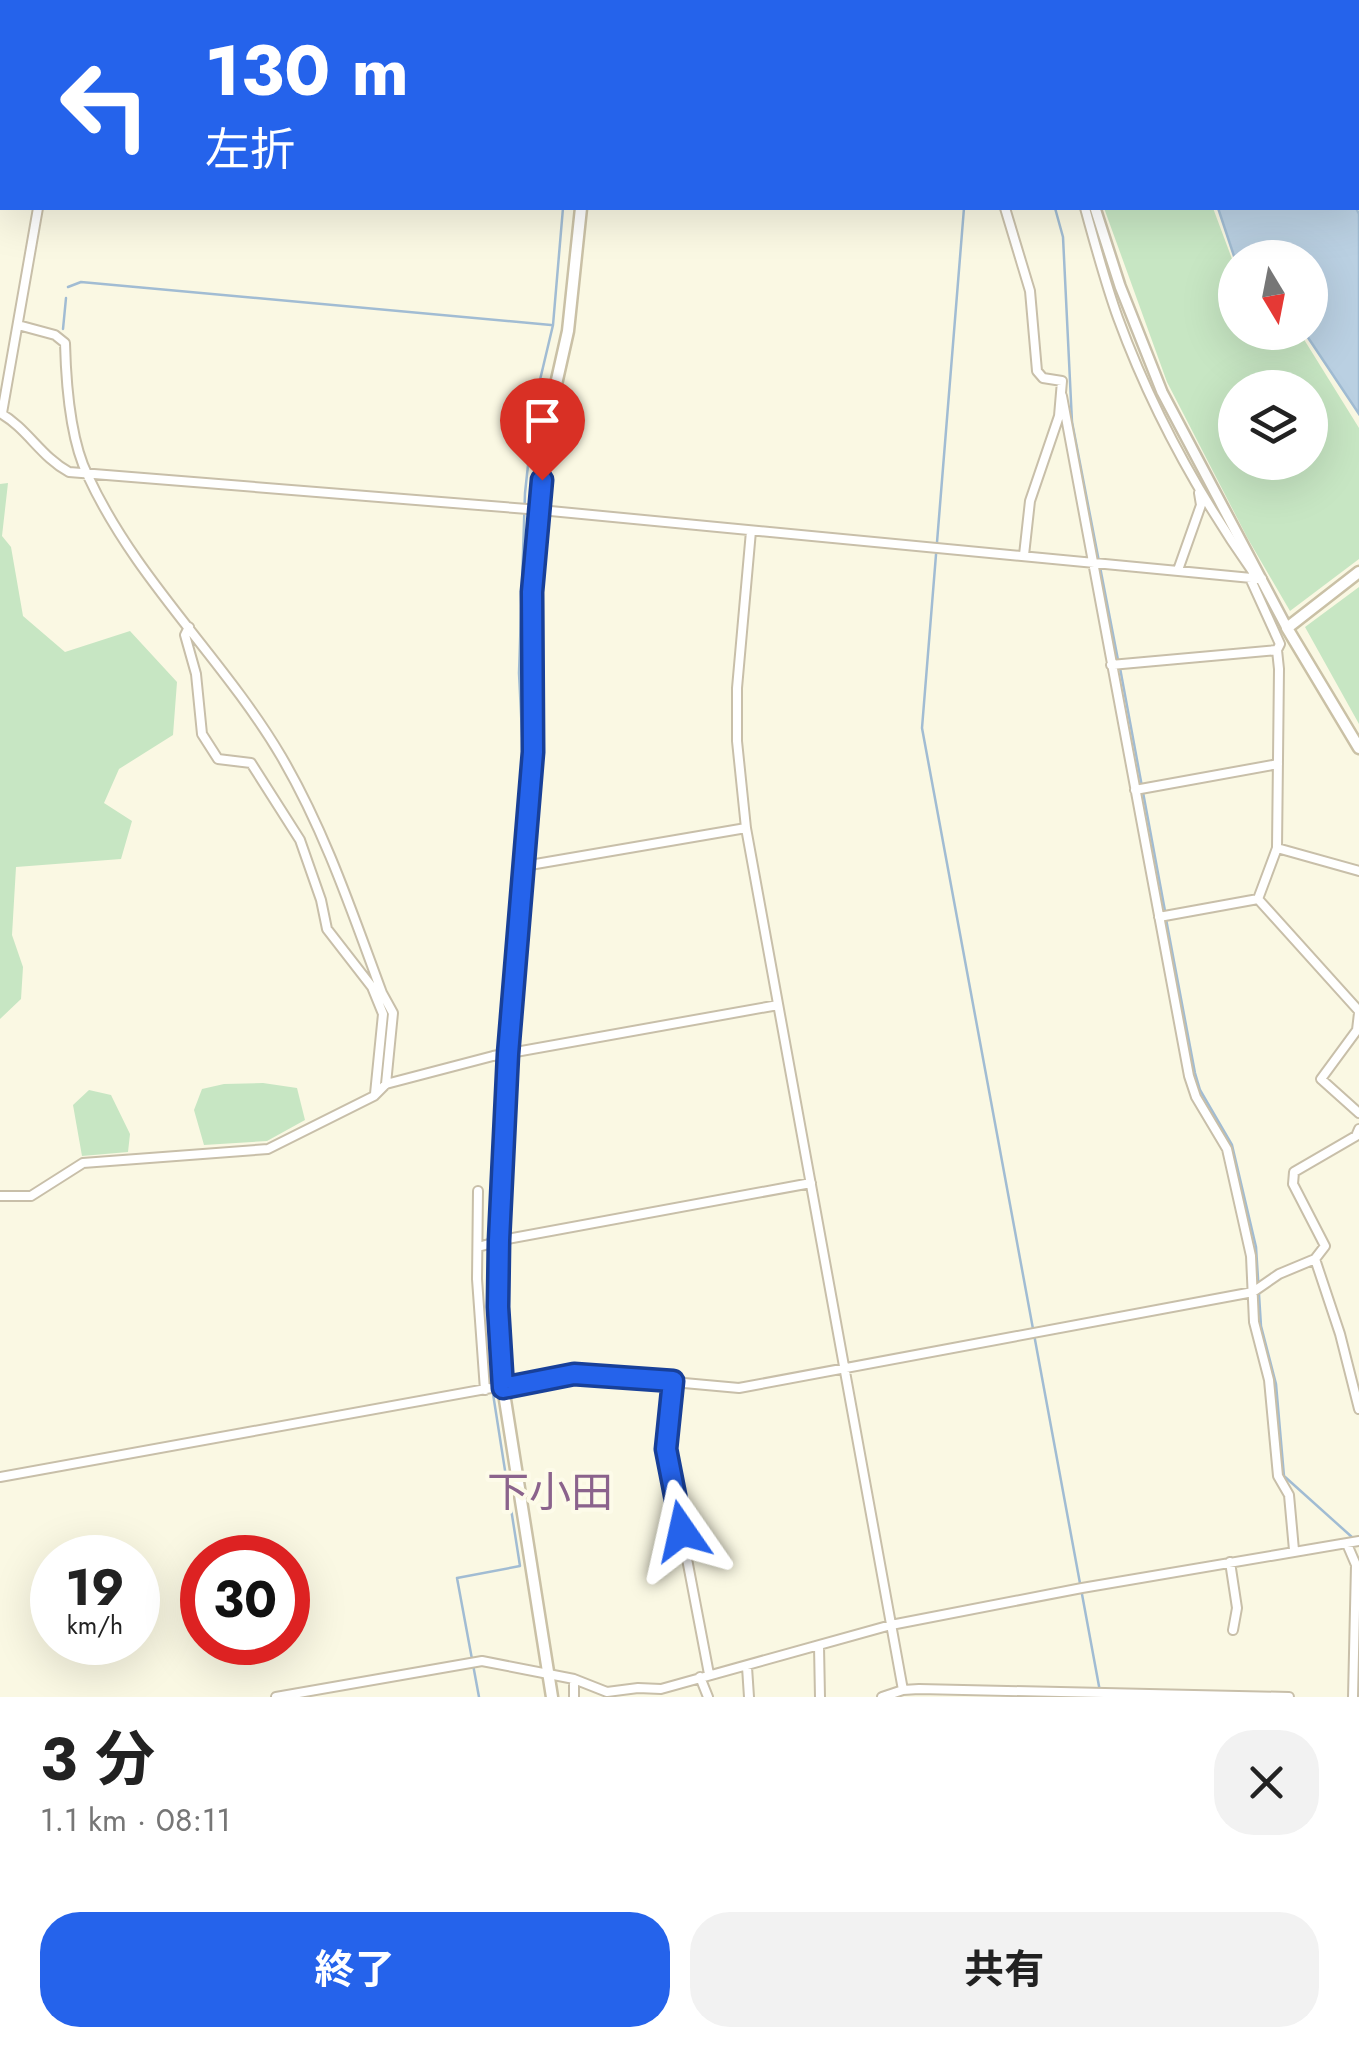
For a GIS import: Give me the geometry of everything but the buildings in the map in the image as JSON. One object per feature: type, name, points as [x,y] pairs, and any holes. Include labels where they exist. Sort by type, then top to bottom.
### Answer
[{"type":"main road","points":[[552,1697],[502,1388],[498,1307],[501,1055],[524,866],[533,752],[530,510],[574,288],[580,210]]},
{"type":"main road","points":[[1359,572],[1286,628],[1359,748]]},
{"type":"street","points":[[38,210],[1,413],[19,425],[56,465],[69,472],[530,510],[1256,579]]},
{"type":"street","points":[[1006,210],[1030,291],[1037,371],[1043,378],[1062,382],[1093,562],[1140,789],[1189,1076],[1196,1097],[1226,1149],[1251,1256],[1254,1322],[1270,1380],[1278,1476],[1290,1496],[1294,1550]]},
{"type":"street","points":[[1085,210],[1119,320],[1146,382],[1198,486],[1286,628]]},
{"type":"street","points":[[1096,210],[1120,286],[1162,392],[1256,579],[1280,644],[1277,848],[1258,899]]},
{"type":"street","points":[[18,325],[56,335],[65,343],[66,383],[86,474],[139,567],[189,627],[280,753],[317,819],[393,1013],[386,1084]]},
{"type":"street","points":[[1024,555],[1030,502],[1062,396]]},
{"type":"street","points":[[1178,570],[1200,505],[1198,486]]},
{"type":"street","points":[[752,531],[738,688],[738,741],[746,828],[904,1690]]},
{"type":"street","points":[[189,627],[185,636],[196,674],[202,734],[218,758],[251,763],[278,803],[300,840],[327,929],[378,1000],[383,1014],[375,1095]]},
{"type":"street","points":[[1116,664],[1277,650]]},
{"type":"street","points":[[1140,789],[1278,764]]},
{"type":"street","points":[[524,866],[746,828]]},
{"type":"street","points":[[1277,848],[1359,871]]},
{"type":"street","points":[[1163,916],[1258,899]]},
{"type":"street","points":[[1258,899],[1359,1012],[1356,1030],[1320,1079],[1359,1113]]},
{"type":"street","points":[[0,1196],[30,1196],[82,1162],[268,1149],[375,1095],[386,1084],[501,1055],[778,1005]]},
{"type":"street","points":[[0,1477],[574,1374],[739,1388],[1253,1292],[1279,1274],[1315,1259],[1326,1246],[1293,1184],[1294,1172],[1356,1136],[1359,1130]]},
{"type":"street","points":[[478,1247],[810,1183]]},
{"type":"street","points":[[478,1191],[484,1390]]},
{"type":"street","points":[[1315,1259],[1359,1409]]},
{"type":"street","points":[[673,1381],[666,1449],[708,1697]]},
{"type":"street","points":[[276,1697],[482,1660],[574,1679],[607,1692],[660,1693],[705,1676],[891,1625],[1352,1542],[1356,1565],[1355,1697]]},
{"type":"street","points":[[1230,1562],[1237,1608],[1233,1630]]},
{"type":"street","points":[[818,1646],[820,1697]]},
{"type":"street","points":[[747,1667],[749,1697]]},
{"type":"street","points":[[574,1679],[574,1697]]},
{"type":"street","points":[[882,1697],[904,1690],[947,1694],[1289,1697]]},
{"type":"green space","points":[[1105,210],[1214,210],[1225,240],[1218,240],[1218,350],[1311,350],[1323,370],[1218,370],[1218,480],[1328,480],[1328,378],[1359,428],[1359,559],[1290,611],[1248,539],[1167,382]]},
{"type":"green space","points":[[8,483],[2,536],[11,547],[23,616],[65,652],[130,631],[177,682],[173,735],[119,769],[104,803],[132,821],[121,859],[16,867],[12,935],[23,967],[21,999],[0,1019],[0,484]]},
{"type":"green space","points":[[1359,587],[1359,724],[1305,627]]},
{"type":"green space","points":[[263,1083],[297,1088],[305,1120],[267,1141],[204,1145],[194,1110],[202,1089]]},
{"type":"green space","points":[[89,1090],[111,1095],[130,1134],[128,1152],[82,1156],[73,1105]]},
{"type":"water","points":[[1219,210],[1357,210],[1359,414],[1316,350],[1328,350],[1328,240],[1229,240]]},
{"type":"waterway","points":[[498,1051],[524,774],[519,673],[525,493],[535,401],[553,325],[563,210]]},
{"type":"waterway","points":[[964,210],[922,728],[1101,1697]]},
{"type":"waterway","points":[[1056,210],[1063,237],[1072,422],[1118,660]]},
{"type":"waterway","points":[[68,287],[81,282],[551,325]]},
{"type":"waterway","points":[[63,329],[66,298]]},
{"type":"waterway","points":[[1120,668],[1165,911]]},
{"type":"waterway","points":[[1166,919],[1195,1073],[1200,1090],[1232,1145],[1256,1247],[1261,1326],[1276,1384],[1284,1476],[1353,1538]]},
{"type":"waterway","points":[[490,1237],[497,1059]]},
{"type":"waterway","points":[[479,1697],[457,1578],[520,1566],[491,1381],[489,1250]]},
{"type":"district","name":"下小田","points":[[550,1492]]},
{"type":"route","points":[[542,480],[532,592],[533,752],[508,1054],[499,1240],[503,1388],[574,1374],[673,1381],[666,1449],[682,1531]]}]
